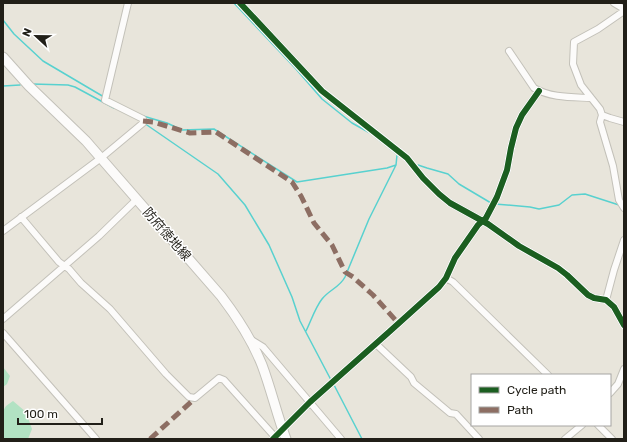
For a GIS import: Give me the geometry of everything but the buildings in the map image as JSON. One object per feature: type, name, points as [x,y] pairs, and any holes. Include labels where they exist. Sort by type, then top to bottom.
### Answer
[{"type":"main road","name":"防府徳地線","points":[[3,57],[29,86],[86,141],[221,296],[238,319],[250,339],[262,365],[286,439]]},
{"type":"street","points":[[3,231],[101,158],[140,126],[143,121],[143,119],[105,100],[128,3]]},
{"type":"street","points":[[240,3],[322,91],[408,158],[423,178],[439,194],[450,203],[483,221],[519,246],[558,268],[588,295],[594,298],[606,300],[614,307],[624,324]]},
{"type":"street","points":[[614,3],[624,10],[609,22],[574,42],[573,64],[581,85],[600,109],[602,115],[600,122],[613,166],[619,200],[624,208]]},
{"type":"street","points":[[509,51],[534,88],[561,97],[591,98]]},
{"type":"street","points":[[21,217],[65,267],[102,301],[189,398],[195,398],[219,378],[224,380],[274,438],[310,402],[439,287],[446,278],[455,258],[478,225],[486,218],[503,184],[516,128],[522,114],[539,90]]},
{"type":"street","points":[[602,115],[624,122]]},
{"type":"street","points":[[3,319],[100,236],[137,199]]},
{"type":"street","points":[[606,300],[624,240]]},
{"type":"street","points":[[446,278],[453,282],[547,374]]},
{"type":"street","points":[[3,333],[96,439]]},
{"type":"street","points":[[250,339],[263,347],[341,439]]},
{"type":"street","points":[[376,344],[411,377],[414,382],[450,413],[456,414],[479,439]]},
{"type":"street","points":[[611,392],[618,384],[624,369]]},
{"type":"street","points":[[565,439],[581,426]]},
{"type":"street","points":[[599,426],[612,439]]},
{"type":"green space","points":[[3,367],[10,376],[7,384],[3,387]]},
{"type":"green space","points":[[13,401],[26,412],[32,429],[28,439],[3,439],[3,411],[6,406]]},
{"type":"waterway","points":[[234,3],[322,99],[352,123],[370,133],[399,156]]},
{"type":"waterway","points":[[3,20],[14,34],[43,61],[104,97]]},
{"type":"waterway","points":[[32,84],[68,85],[75,87],[114,108]]},
{"type":"waterway","points":[[3,86],[20,85]]},
{"type":"waterway","points":[[143,116],[167,123],[182,130],[214,129],[297,182],[387,168],[396,165]]},
{"type":"waterway","points":[[144,123],[218,174],[245,205],[269,245],[292,297],[300,321],[331,380]]},
{"type":"waterway","points":[[306,331],[315,310],[322,299],[345,277],[369,219],[396,165],[397,155]]},
{"type":"waterway","points":[[418,165],[448,174],[459,184],[491,203]]},
{"type":"waterway","points":[[495,204],[539,209],[559,205],[572,195],[585,194],[619,205]]},
{"type":"waterway","points":[[333,383],[362,439]]},
{"type":"marked path","points":[[143,121],[153,122],[190,133],[216,132],[292,182],[301,196],[314,223],[332,245],[345,272],[353,277],[373,295],[399,324]]},
{"type":"marked path","points":[[150,439],[191,402],[193,398]]},
{"type":"cycle path","points":[[240,3],[322,91],[407,158],[423,178],[439,194],[450,203],[488,224],[519,246],[558,268],[588,295],[594,298],[606,300],[614,307],[624,325]]},
{"type":"cycle path","points":[[273,439],[310,402],[439,287],[446,278],[455,258],[478,225],[486,218],[497,197],[507,170],[516,128],[522,115],[539,91]]}]
